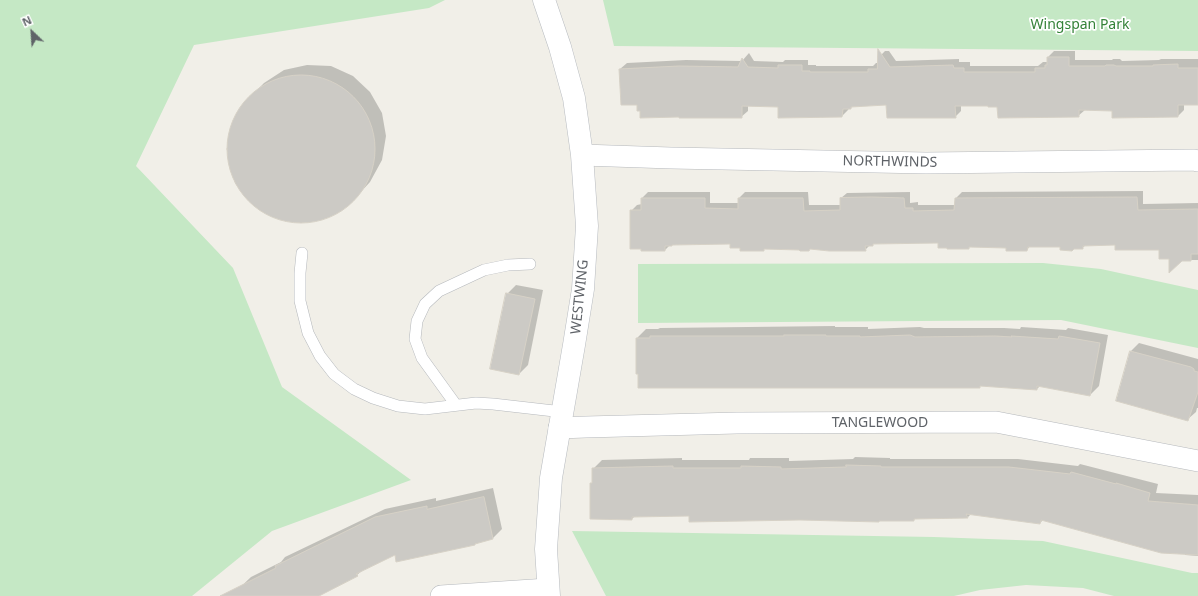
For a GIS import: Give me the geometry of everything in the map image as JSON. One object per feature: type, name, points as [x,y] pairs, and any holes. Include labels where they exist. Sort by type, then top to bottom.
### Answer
[{"type":"street","name":"WESTWING","points":[[544,0],[560,47],[574,98],[582,155],[587,226],[583,289],[551,478],[546,541],[549,592]]},
{"type":"street","name":"NORTHWINDS","points":[[582,155],[926,163],[1198,161]]},
{"type":"street","name":"TANGLEWOOD","points":[[561,420],[586,427],[738,423],[996,422],[1198,461]]},
{"type":"street","points":[[441,596],[549,592]]},
{"type":"lane","points":[[302,254],[300,301],[308,333],[320,356],[334,374],[354,389],[373,398],[398,406],[425,409],[476,403],[493,404],[561,420]]},
{"type":"lane","points":[[456,405],[422,358],[415,339],[417,321],[425,304],[439,291],[484,270],[508,265],[530,264]]},
{"type":"green space","points":[[0,0],[445,0],[429,8],[194,45],[136,166],[233,268],[282,387],[411,480],[272,531],[192,596],[0,596]]},
{"type":"green space","name":"Wingspan Park","points":[[603,0],[1198,0],[1198,51],[614,46]]},
{"type":"green space","points":[[1043,263],[1101,269],[1198,290],[1198,348],[1061,320],[638,323],[638,264]]},
{"type":"green space","points":[[572,531],[934,537],[1043,541],[1192,573],[1198,573],[1198,596],[1114,596],[1083,588],[1026,585],[980,590],[954,596],[606,596]]},
{"type":"building","points":[[878,49],[890,67],[953,65],[954,68],[964,68],[964,72],[1035,72],[1035,68],[1045,68],[1045,65],[1047,65],[1047,57],[1069,57],[1069,66],[1153,66],[1178,64],[1178,68],[1198,68],[1198,105],[1178,105],[1178,117],[1112,118],[1112,111],[1079,110],[1079,117],[998,118],[997,107],[955,106],[956,118],[887,118],[886,105],[851,107],[851,109],[843,109],[842,117],[778,118],[778,107],[742,106],[742,118],[640,118],[640,111],[637,111],[637,105],[621,105],[619,69],[679,66],[738,67],[742,58],[748,67],[778,68],[778,65],[802,65],[802,71],[810,72],[868,72],[868,69],[877,69]]},
{"type":"building","points":[[301,75],[315,77],[336,84],[348,92],[358,102],[369,121],[375,149],[373,163],[366,184],[358,196],[348,206],[329,217],[301,223],[287,221],[266,214],[254,206],[244,196],[233,177],[227,149],[229,135],[236,114],[244,102],[254,92],[273,81]]},
{"type":"building","points":[[1137,197],[1138,210],[1198,209],[1198,254],[1191,254],[1191,261],[1182,261],[1169,273],[1169,259],[1159,259],[1159,250],[1115,250],[1115,245],[1083,246],[1083,249],[1074,249],[1072,251],[1060,250],[1060,247],[1028,247],[1027,251],[1006,251],[1006,248],[969,247],[969,249],[947,249],[938,248],[938,243],[873,244],[873,246],[865,246],[866,251],[829,251],[810,249],[809,251],[800,251],[764,249],[764,251],[740,251],[740,248],[730,248],[730,244],[672,245],[665,246],[665,251],[641,251],[641,249],[630,249],[630,210],[641,210],[641,198],[705,198],[705,208],[738,209],[738,198],[803,198],[804,211],[840,210],[840,198],[904,198],[905,208],[913,208],[913,211],[954,210],[955,198]]},
{"type":"building","points":[[506,293],[535,299],[519,375],[490,369]]},
{"type":"building","points":[[784,335],[860,337],[910,335],[915,337],[1012,337],[1011,336],[1058,339],[1059,336],[1100,343],[1090,396],[1037,386],[1037,390],[980,386],[980,388],[638,388],[638,374],[636,374],[636,338],[650,338],[650,336]]},
{"type":"building","points":[[1130,351],[1191,367],[1194,371],[1198,372],[1198,392],[1188,421],[1116,401]]},
{"type":"building","points":[[846,465],[881,467],[1009,467],[1070,474],[1071,472],[1116,483],[1150,493],[1148,501],[1198,505],[1198,555],[1161,553],[1041,520],[1040,524],[966,514],[968,518],[914,519],[914,521],[879,522],[800,520],[689,522],[689,516],[632,517],[632,520],[590,519],[590,483],[592,483],[592,468],[673,466],[673,468],[741,468],[741,466],[781,467],[781,469],[846,467]]},
{"type":"building","points":[[484,497],[493,539],[475,545],[396,562],[395,555],[356,574],[358,576],[319,596],[220,596],[276,568],[275,566],[375,517],[427,506],[427,509]]}]
